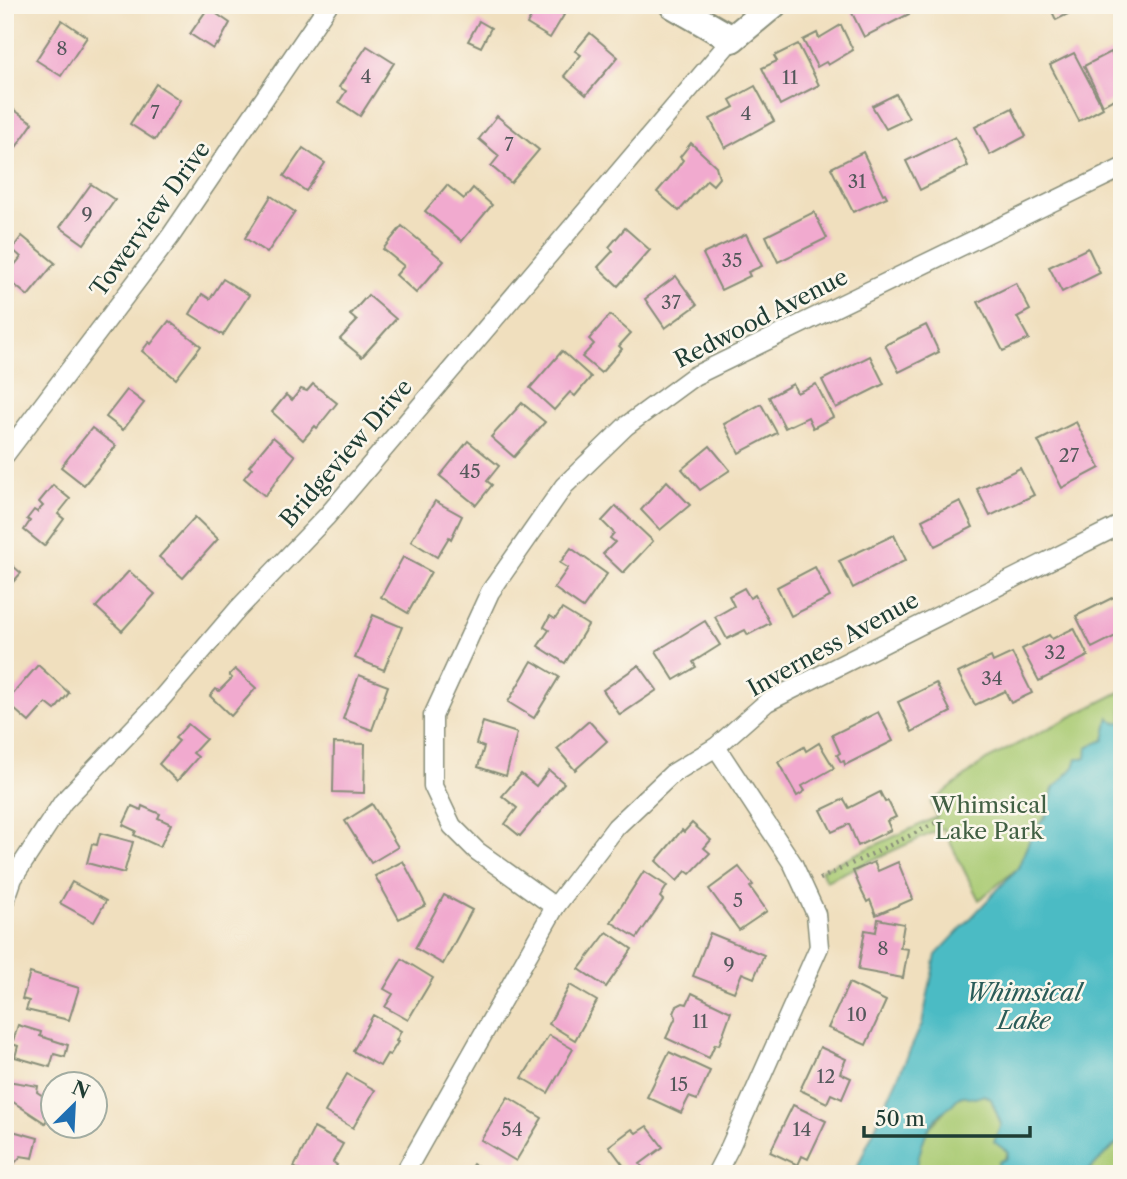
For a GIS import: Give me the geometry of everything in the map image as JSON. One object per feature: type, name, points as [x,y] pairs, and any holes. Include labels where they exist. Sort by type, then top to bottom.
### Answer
[{"type":"street","name":"Towerview Drive","points":[[5,455],[170,237],[328,5]]},
{"type":"street","points":[[673,5],[732,39],[773,5]]},
{"type":"street","name":"Bridgeview Drive","points":[[5,901],[13,878],[63,802],[155,706],[238,609],[327,516],[732,39]]},
{"type":"street","name":"Redwood Avenue","points":[[555,907],[477,851],[452,826],[433,786],[433,716],[490,592],[564,486],[626,426],[694,376],[1122,168]]},
{"type":"street","name":"Inverness Avenue","points":[[404,1174],[555,907],[616,827],[672,774],[716,747],[767,702],[1122,524]]},
{"type":"street","points":[[716,747],[793,864],[816,914],[819,947],[716,1174]]},
{"type":"path","points":[[804,887],[940,821]]},
{"type":"green space","name":"Whimsical Lake Park","points":[[1122,691],[1122,722],[1115,724],[1109,717],[1104,740],[1092,744],[1086,758],[1053,789],[1046,816],[1033,832],[1018,868],[979,900],[943,828],[826,881],[821,870],[937,817],[931,803],[986,760]]},
{"type":"green space","points":[[966,1095],[973,1098],[984,1095],[991,1099],[1001,1124],[995,1138],[1008,1152],[999,1171],[997,1174],[915,1174],[925,1131],[952,1103]]},
{"type":"green space","points":[[1122,1138],[1122,1174],[1085,1174]]},
{"type":"water","name":"Whimsical Lake","points":[[1109,717],[1115,723],[1122,722],[1122,1138],[1085,1174],[997,1174],[999,1162],[1007,1158],[1008,1152],[994,1142],[1001,1124],[991,1099],[984,1095],[973,1098],[964,1096],[934,1120],[922,1144],[915,1174],[854,1174],[922,1024],[936,955],[1018,868],[1033,832],[1046,816],[1053,789],[1074,767],[1077,758],[1086,758],[1087,747],[1104,740]]},
{"type":"building","points":[[539,5],[549,5],[564,15],[550,38],[527,24]]},
{"type":"building","points":[[848,5],[904,5],[909,14],[864,37]]},
{"type":"building","points":[[1049,5],[1086,5],[1056,20]]},
{"type":"building","points":[[208,8],[230,23],[213,49],[190,34]]},
{"type":"building","points":[[62,20],[87,37],[61,76],[36,60]]},
{"type":"building","points":[[479,21],[491,28],[481,47],[468,41]]},
{"type":"building","points":[[841,25],[853,50],[828,65],[826,62],[817,67],[803,40],[817,33],[819,38]]},
{"type":"building","points":[[590,33],[618,57],[586,95],[564,76],[581,55],[575,51]]},
{"type":"building","points":[[798,44],[819,85],[780,105],[762,68],[777,61],[774,56]]},
{"type":"building","points":[[367,46],[394,63],[360,116],[339,102],[346,91],[339,87]]},
{"type":"building","points":[[1111,52],[1122,72],[1122,95],[1103,105],[1084,66]]},
{"type":"building","points":[[1074,53],[1103,108],[1079,121],[1050,65]]},
{"type":"building","points":[[156,84],[180,100],[155,140],[130,124]]},
{"type":"building","points":[[755,86],[774,121],[725,148],[710,119],[734,107],[730,100]]},
{"type":"building","points":[[896,94],[909,118],[886,129],[872,106]]},
{"type":"building","points":[[7,105],[33,123],[7,160],[5,107]]},
{"type":"building","points":[[1012,108],[1026,136],[990,155],[975,127]]},
{"type":"building","points":[[497,116],[539,150],[511,183],[491,166],[499,156],[479,139]]},
{"type":"building","points":[[955,137],[968,166],[920,190],[906,161]]},
{"type":"building","points":[[691,143],[716,166],[719,178],[713,185],[707,180],[679,211],[657,192],[683,160],[680,157]]},
{"type":"building","points":[[303,148],[325,163],[306,191],[284,176]]},
{"type":"building","points":[[863,152],[883,194],[887,197],[853,212],[831,168]]},
{"type":"building","points":[[91,184],[115,200],[84,244],[60,227]]},
{"type":"building","points":[[447,185],[464,199],[473,188],[492,205],[462,241],[425,211]]},
{"type":"building","points":[[271,196],[295,212],[267,253],[245,238]]},
{"type":"building","points":[[814,212],[827,238],[778,262],[766,236]]},
{"type":"building","points":[[402,226],[444,261],[416,293],[396,275],[404,266],[383,249]]},
{"type":"building","points":[[625,228],[650,250],[618,286],[598,267],[613,251],[609,247]]},
{"type":"building","points":[[746,234],[762,266],[748,272],[750,276],[721,290],[703,254]]},
{"type":"building","points":[[22,236],[55,263],[28,296],[5,277],[21,257],[12,249]]},
{"type":"building","points":[[1088,248],[1100,273],[1062,292],[1049,267]]},
{"type":"building","points":[[676,276],[697,305],[665,328],[645,299]]},
{"type":"building","points":[[223,279],[249,295],[223,335],[190,314],[202,294],[210,299]]},
{"type":"building","points":[[1016,283],[1030,310],[1017,317],[1029,339],[1003,351],[978,302]]},
{"type":"building","points":[[368,295],[396,319],[362,357],[340,339],[357,321],[350,315]]},
{"type":"building","points":[[610,315],[631,333],[619,346],[622,349],[601,373],[582,357],[594,344],[589,339]]},
{"type":"building","points":[[169,321],[201,346],[176,379],[142,351]]},
{"type":"building","points":[[926,325],[939,352],[899,372],[885,345]]},
{"type":"building","points":[[562,351],[591,377],[575,396],[570,392],[554,410],[530,388]]},
{"type":"building","points":[[870,356],[884,384],[836,408],[822,380]]},
{"type":"building","points":[[313,384],[337,403],[317,428],[315,426],[303,440],[272,412],[286,395],[292,400],[301,389],[307,391]]},
{"type":"building","points":[[793,384],[797,393],[816,384],[833,417],[813,428],[808,417],[785,428],[769,397]]},
{"type":"building","points":[[127,390],[144,403],[123,430],[106,417]]},
{"type":"building","points":[[522,403],[545,422],[514,457],[491,437]]},
{"type":"building","points":[[761,404],[777,433],[739,453],[724,424]]},
{"type":"building","points":[[1076,422],[1100,468],[1062,488],[1038,441]]},
{"type":"building","points":[[92,428],[116,446],[84,485],[61,467]]},
{"type":"building","points":[[273,437],[295,456],[265,496],[244,478],[252,468],[249,466]]},
{"type":"building","points":[[468,441],[499,466],[487,481],[492,485],[476,505],[440,476]]},
{"type":"building","points":[[710,446],[730,470],[700,490],[682,469]]},
{"type":"building","points":[[1020,468],[1034,495],[990,516],[977,489]]},
{"type":"building","points":[[667,481],[690,505],[660,530],[641,510]]},
{"type":"building","points":[[53,485],[70,499],[58,514],[64,519],[44,546],[24,530],[30,521],[27,519],[34,510],[37,512],[43,506],[39,502]]},
{"type":"building","points":[[435,501],[462,516],[451,539],[449,537],[437,557],[411,541]]},
{"type":"building","points":[[960,501],[973,527],[935,546],[922,520]]},
{"type":"building","points":[[616,506],[653,541],[623,573],[603,554],[615,542],[610,538],[614,533],[602,521]]},
{"type":"building","points":[[195,517],[218,539],[183,578],[159,557]]},
{"type":"building","points":[[894,535],[906,560],[853,588],[839,561]]},
{"type":"building","points":[[571,548],[607,574],[583,608],[554,588],[568,568],[560,563]]},
{"type":"building","points":[[403,557],[431,572],[408,613],[381,597]]},
{"type":"building","points":[[5,559],[21,573],[5,591]]},
{"type":"building","points":[[815,567],[830,597],[791,616],[777,587]]},
{"type":"building","points":[[129,571],[155,594],[122,631],[96,607]]},
{"type":"building","points":[[744,588],[750,598],[755,595],[770,623],[748,635],[745,630],[727,639],[715,617],[734,606],[729,596]]},
{"type":"building","points":[[1122,591],[1122,633],[1092,648],[1076,616]]},
{"type":"building","points":[[562,609],[588,625],[565,663],[538,646],[549,630],[544,627],[550,616],[555,619]]},
{"type":"building","points":[[373,615],[402,627],[384,670],[355,658]]},
{"type":"building","points":[[705,621],[720,645],[693,662],[696,667],[674,680],[656,651]]},
{"type":"building","points":[[1074,628],[1088,656],[1039,681],[1022,649],[1049,635],[1052,639]]},
{"type":"building","points":[[1012,653],[1032,693],[1011,703],[1005,691],[975,705],[958,673],[991,657],[993,662]]},
{"type":"building","points":[[532,661],[559,677],[534,718],[508,702]]},
{"type":"building","points":[[38,665],[69,693],[55,710],[46,703],[29,722],[6,702]]},
{"type":"building","points":[[639,665],[657,690],[620,715],[603,690]]},
{"type":"building","points":[[235,669],[256,688],[231,716],[210,696],[232,678],[229,675]]},
{"type":"building","points":[[359,675],[388,686],[372,730],[343,719]]},
{"type":"building","points":[[936,683],[951,712],[912,732],[898,702]]},
{"type":"building","points":[[878,712],[893,741],[845,765],[837,755],[840,753],[832,735]]},
{"type":"building","points":[[589,721],[607,741],[575,770],[557,749]]},
{"type":"building","points":[[483,722],[517,733],[506,776],[478,767],[484,747],[476,744]]},
{"type":"building","points":[[188,724],[206,739],[193,753],[198,757],[177,781],[159,764],[179,741],[175,738]]},
{"type":"building","points":[[334,743],[365,744],[364,793],[333,792]]},
{"type":"building","points":[[819,743],[834,768],[802,786],[805,791],[797,796],[778,762],[804,747],[806,751]]},
{"type":"building","points":[[549,770],[564,783],[520,836],[505,824],[517,808],[502,796],[521,774],[536,786]]},
{"type":"building","points":[[880,792],[896,817],[887,821],[891,830],[858,846],[849,824],[832,832],[821,810],[844,799],[849,808]]},
{"type":"building","points":[[372,804],[398,847],[371,863],[345,821]]},
{"type":"building","points":[[132,806],[141,810],[142,806],[160,814],[158,818],[171,824],[160,847],[134,835],[136,831],[123,825]]},
{"type":"building","points":[[692,823],[711,840],[704,848],[710,853],[690,874],[686,871],[677,881],[656,861],[682,830],[684,832]]},
{"type":"building","points":[[100,833],[133,842],[124,873],[87,863],[92,844],[97,845]]},
{"type":"building","points":[[403,861],[426,905],[399,919],[375,876]]},
{"type":"building","points":[[874,862],[878,871],[898,862],[913,899],[876,915],[853,871]]},
{"type":"building","points":[[739,867],[753,885],[750,887],[767,911],[739,930],[709,889]]},
{"type":"building","points":[[644,871],[667,886],[660,897],[663,900],[637,938],[611,922]]},
{"type":"building","points":[[72,882],[106,901],[94,922],[60,903]]},
{"type":"building","points":[[444,895],[472,910],[443,964],[415,948]]},
{"type":"building","points":[[878,919],[904,924],[900,948],[908,949],[903,978],[858,970],[865,930],[876,932]]},
{"type":"building","points":[[607,932],[632,949],[606,987],[579,969]]},
{"type":"building","points":[[710,933],[764,955],[754,978],[742,973],[734,992],[693,976]]},
{"type":"building","points":[[402,959],[433,978],[408,1020],[385,1007],[393,994],[384,989]]},
{"type":"building","points":[[30,973],[79,988],[69,1020],[26,1010],[29,1001],[22,999]]},
{"type":"building","points":[[849,983],[886,1001],[866,1045],[828,1028]]},
{"type":"building","points":[[570,985],[597,1001],[575,1040],[549,1024]]},
{"type":"building","points":[[692,993],[731,1012],[719,1045],[715,1044],[709,1058],[666,1038],[676,1017],[674,1013],[677,1006],[687,1004]]},
{"type":"building","points":[[373,1015],[401,1031],[396,1041],[398,1042],[380,1066],[353,1051]]},
{"type":"building","points":[[18,1025],[68,1045],[65,1057],[54,1054],[50,1067],[15,1057],[18,1046],[12,1044]]},
{"type":"building","points":[[549,1035],[573,1049],[548,1093],[522,1078]]},
{"type":"building","points":[[820,1047],[846,1059],[840,1073],[851,1078],[842,1099],[831,1094],[827,1103],[800,1090]]},
{"type":"building","points":[[669,1052],[710,1071],[697,1100],[689,1097],[681,1113],[647,1097]]},
{"type":"building","points":[[347,1074],[375,1090],[353,1128],[325,1112]]},
{"type":"building","points":[[7,1081],[38,1086],[38,1118],[13,1102],[5,1101]]},
{"type":"building","points":[[508,1097],[542,1118],[516,1161],[481,1140]]},
{"type":"building","points":[[793,1105],[826,1121],[808,1159],[802,1156],[798,1165],[770,1152]]},
{"type":"building","points":[[647,1126],[663,1147],[640,1164],[644,1169],[637,1174],[630,1174],[609,1146],[632,1129],[636,1133]]},
{"type":"building","points":[[314,1128],[343,1144],[333,1162],[337,1165],[332,1174],[306,1174],[294,1167]]},
{"type":"building","points":[[5,1129],[38,1138],[33,1158],[21,1156],[14,1164],[5,1157]]},
{"type":"building","points":[[473,1164],[491,1174],[467,1174]]}]
